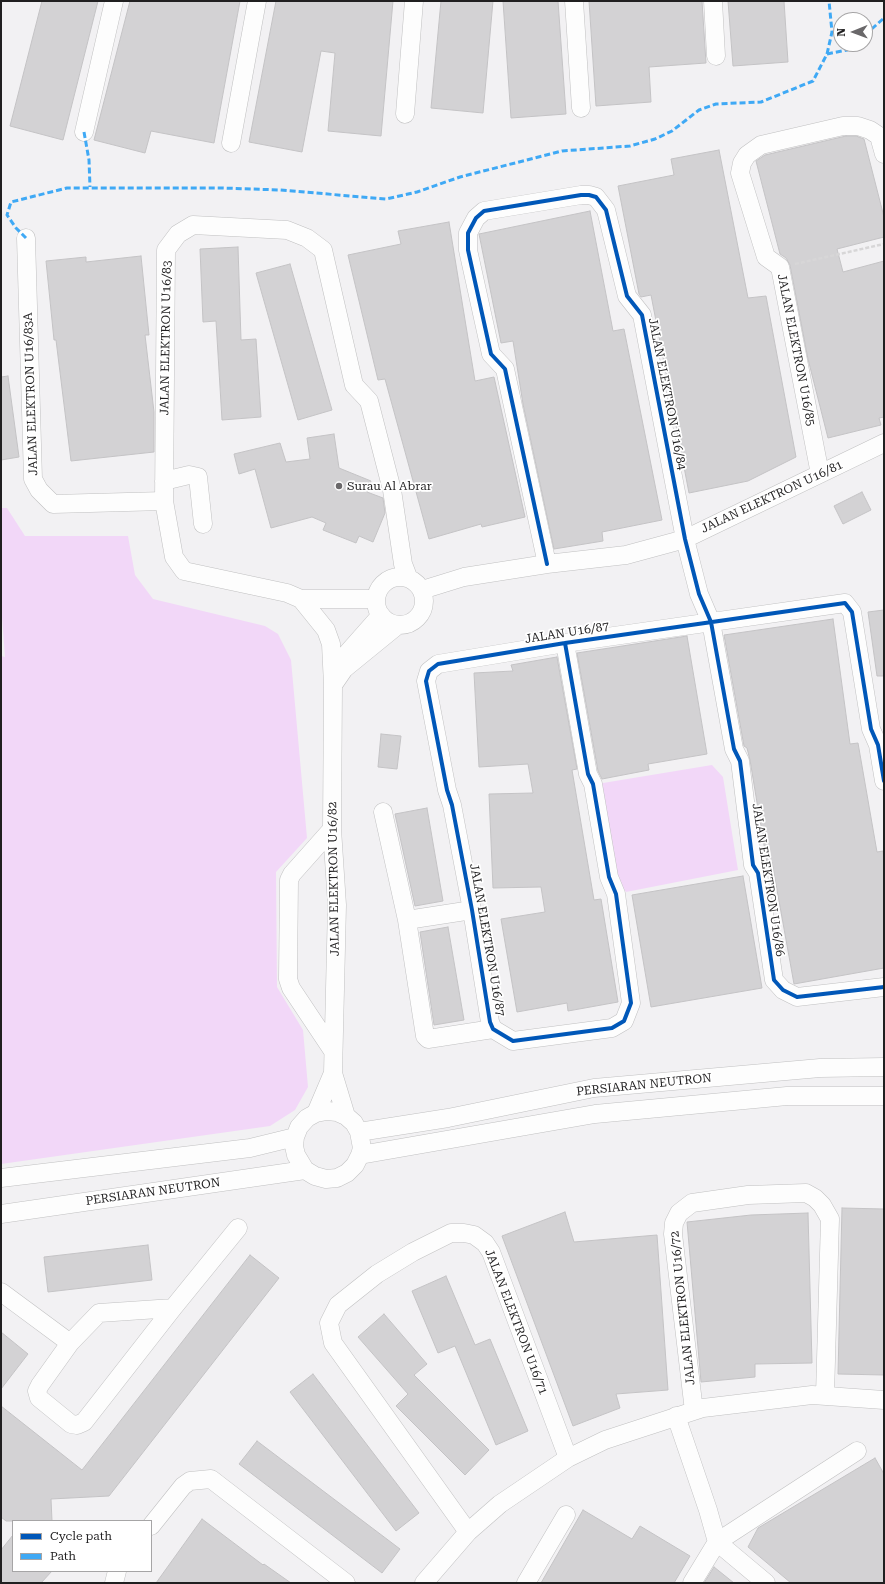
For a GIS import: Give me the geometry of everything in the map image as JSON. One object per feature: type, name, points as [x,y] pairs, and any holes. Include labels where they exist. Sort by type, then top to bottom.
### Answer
[{"type":"street","points":[[84,132],[114,1]]},
{"type":"street","points":[[231,143],[256,1]]},
{"type":"street","points":[[405,114],[414,1]]},
{"type":"street","points":[[574,1],[581,108]]},
{"type":"street","points":[[714,1],[716,56]]},
{"type":"street","name":"JALAN ELEKTRON U16/85","points":[[820,474],[780,267],[766,257],[740,173],[742,163],[747,155],[761,145],[842,126],[858,126],[870,130],[879,136],[884,154]]},
{"type":"street","name":"JALAN ELEKTRON U16/84","points":[[547,564],[505,369],[491,354],[468,250],[468,233],[471,225],[484,211],[581,195],[596,197],[602,203],[606,210],[627,296],[642,315],[685,539]]},
{"type":"street","name":"JALAN ELEKTRON U16/83","points":[[379,607],[301,599],[287,593],[184,571],[174,557],[164,501],[166,250],[178,234],[193,225],[287,230],[307,238],[323,250],[354,385],[369,401],[384,489],[408,578]]},
{"type":"street","name":"JALAN ELEKTRON U16/83A","points":[[26,238],[33,479],[39,490],[53,504],[164,501]]},
{"type":"street","name":"JALAN ELEKTRON U16/81","points":[[422,590],[464,577],[547,564],[626,555],[685,539],[884,443]]},
{"type":"street","points":[[164,480],[189,475],[198,477],[203,524]]},
{"type":"street","name":"JALAN ELEKTRON U16/86","points":[[685,539],[699,594],[711,622],[734,749],[740,761],[753,864],[758,873],[774,980],[783,990],[798,997],[884,987]]},
{"type":"street","points":[[333,685],[339,662],[379,607],[382,585],[387,580],[394,577],[408,578],[414,580],[422,590],[424,605],[418,618],[405,624],[398,625],[386,620],[379,607]]},
{"type":"street","points":[[301,599],[326,630],[331,644],[333,685]]},
{"type":"street","points":[[711,622],[845,603],[852,612],[871,728],[878,746],[884,781]]},
{"type":"street","name":"JALAN U16/87","points":[[429,671],[438,664],[565,643],[711,622]]},
{"type":"street","points":[[333,685],[344,669],[398,625]]},
{"type":"street","name":"JALAN ELEKTRON U16/87","points":[[429,671],[426,681],[446,790],[452,805],[472,910],[490,1022],[493,1029],[513,1041],[612,1028],[624,1021],[630,1003],[616,894],[609,877],[593,784],[588,774],[565,643]]},
{"type":"street","name":"JALAN ELEKTRON U16/82","points":[[333,685],[332,829],[337,905],[333,1073]]},
{"type":"street","points":[[383,812],[407,920],[426,1038],[493,1029]]},
{"type":"street","points":[[332,829],[292,874],[289,880],[288,979],[291,988],[333,1051]]},
{"type":"street","points":[[407,920],[472,910]]},
{"type":"street","name":"PERSIARAN NEUTRON","points":[[359,1132],[448,1118],[594,1088],[820,1068],[884,1067]]},
{"type":"street","points":[[316,1113],[333,1073]]},
{"type":"street","points":[[333,1073],[346,1116]]},
{"type":"street","name":"PERSIARAN NEUTRON","points":[[360,1155],[595,1114],[787,1096],[884,1096]]},
{"type":"street","points":[[327,1111],[337,1112],[346,1116],[354,1123],[359,1132],[362,1148],[355,1165],[347,1173],[337,1178],[326,1179],[315,1176],[305,1170],[296,1155],[295,1137],[299,1127],[307,1118],[316,1113],[327,1111]]},
{"type":"street","points":[[1,1178],[250,1148],[295,1137]]},
{"type":"street","name":"PERSIARAN NEUTRON","points":[[1,1214],[305,1170]]},
{"type":"street","name":"JALAN ELEKTRON U16/72","points":[[694,1411],[673,1234],[674,1223],[679,1213],[692,1203],[748,1194],[806,1194],[815,1198],[822,1205],[830,1219],[826,1395]]},
{"type":"street","points":[[173,1308],[108,1311],[99,1313],[70,1343],[37,1391],[39,1398],[71,1424],[77,1425],[84,1422],[238,1228]]},
{"type":"street","name":"JALAN ELEKTRON U16/71","points":[[468,1532],[333,1343],[329,1323],[338,1305],[377,1274],[413,1252],[451,1233],[474,1235],[485,1243],[492,1252],[568,1458]]},
{"type":"street","points":[[1,1292],[70,1343]]},
{"type":"street","points":[[424,1583],[468,1532],[500,1504],[568,1458],[605,1440],[694,1411],[812,1395],[884,1400]]},
{"type":"street","points":[[676,1416],[708,1510],[717,1542],[766,1583]]},
{"type":"street","points":[[692,1583],[717,1542],[857,1451]]},
{"type":"street","points":[[152,1525],[183,1486],[190,1481],[211,1479],[221,1485],[346,1583]]},
{"type":"street","points":[[526,1583],[566,1516]]},
{"type":"street","points":[[114,1583],[117,1572]]},
{"type":"path","points":[[780,267],[884,244]]},
{"type":"shaded area","points":[[1,508],[7,508],[25,536],[128,536],[135,575],[153,599],[265,626],[278,634],[291,660],[307,838],[276,872],[277,987],[303,1030],[308,1087],[295,1110],[270,1126],[1,1164],[1,656],[5,657],[1,604]]},
{"type":"shaded area","points":[[712,765],[723,777],[738,870],[626,892],[618,882],[597,784]]},
{"type":"building","points":[[42,1],[98,1],[63,140],[10,126]]},
{"type":"building","points":[[130,1],[240,1],[214,143],[151,131],[145,153],[94,140]]},
{"type":"building","points":[[276,1],[393,1],[381,136],[328,131],[335,53],[321,51],[302,152],[249,142]]},
{"type":"building","points":[[441,1],[493,1],[483,113],[431,108]]},
{"type":"building","points":[[503,1],[558,1],[566,114],[511,118]]},
{"type":"building","points":[[589,1],[702,1],[706,63],[649,67],[651,102],[596,106]]},
{"type":"building","points":[[728,1],[784,1],[788,62],[733,66]]},
{"type":"building","points":[[846,136],[856,136],[864,139],[884,217],[884,237],[837,249],[843,272],[884,261],[884,417],[879,418],[881,425],[828,438],[808,359],[790,265],[786,258],[780,254],[756,161],[765,155]]},
{"type":"building","points":[[719,150],[748,298],[766,296],[796,457],[748,481],[689,493],[651,295],[641,297],[639,294],[618,186],[674,175],[671,159]]},
{"type":"building","points":[[590,211],[613,331],[624,329],[662,520],[602,532],[603,541],[554,549],[523,404],[513,341],[501,343],[479,234]]},
{"type":"building","points":[[449,222],[475,381],[494,377],[525,517],[482,527],[481,524],[429,539],[385,379],[378,380],[348,255],[401,244],[398,231]]},
{"type":"building","points":[[238,247],[241,340],[256,339],[261,417],[222,420],[216,321],[203,322],[200,249]]},
{"type":"building","points":[[141,256],[149,335],[145,335],[154,412],[154,452],[71,461],[56,340],[54,340],[46,261],[86,257],[86,262]]},
{"type":"building","points":[[290,264],[332,410],[298,420],[256,273]]},
{"type":"building","points":[[8,376],[19,457],[1,460],[1,377]]},
{"type":"building","points":[[334,434],[339,468],[371,481],[367,492],[383,498],[385,513],[373,542],[359,536],[356,543],[323,530],[326,523],[312,517],[271,528],[255,469],[239,474],[234,454],[280,443],[286,462],[310,459],[307,438]]},
{"type":"building","points":[[862,492],[871,510],[843,524],[834,506]]},
{"type":"building","points":[[884,610],[884,676],[877,676],[868,612]]},
{"type":"building","points":[[833,619],[850,744],[858,743],[877,852],[883,851],[884,968],[794,984],[772,862],[767,863],[750,760],[747,748],[744,746],[724,635]]},
{"type":"building","points":[[687,636],[707,754],[648,764],[649,770],[602,779],[598,771],[577,653]]},
{"type":"building","points":[[557,657],[577,769],[572,770],[594,900],[601,899],[618,1002],[568,1011],[567,1003],[517,1012],[501,919],[545,912],[541,887],[493,888],[489,794],[533,793],[528,764],[479,767],[474,673],[513,671],[511,665]]},
{"type":"building","points":[[381,734],[401,736],[397,769],[378,767]]},
{"type":"building","points":[[427,808],[443,901],[415,906],[395,814]]},
{"type":"building","points":[[743,876],[762,988],[651,1007],[632,895]]},
{"type":"building","points":[[448,927],[464,1020],[434,1025],[420,932]]},
{"type":"building","points":[[842,1208],[884,1209],[884,1375],[838,1374]]},
{"type":"building","points":[[565,1212],[574,1242],[657,1235],[668,1390],[616,1394],[620,1408],[573,1426],[502,1236]]},
{"type":"building","points":[[808,1213],[812,1363],[755,1364],[755,1377],[701,1382],[687,1222],[751,1215]]},
{"type":"building","points":[[148,1245],[152,1280],[48,1292],[44,1257]]},
{"type":"building","points":[[250,1255],[279,1278],[109,1496],[51,1499],[52,1520],[6,1521],[1,1517],[1,1406],[82,1470]]},
{"type":"building","points":[[446,1276],[475,1345],[490,1339],[528,1431],[496,1445],[455,1346],[438,1353],[412,1291]]},
{"type":"building","points":[[384,1314],[427,1364],[414,1375],[489,1450],[465,1475],[396,1406],[408,1394],[358,1337]]},
{"type":"building","points":[[1,1332],[28,1354],[1,1389]]},
{"type":"building","points":[[313,1374],[419,1513],[396,1531],[290,1392]]},
{"type":"building","points":[[257,1441],[400,1549],[382,1573],[239,1464]]},
{"type":"building","points":[[875,1458],[884,1474],[884,1583],[791,1583],[748,1547],[758,1528]]},
{"type":"building","points":[[583,1510],[632,1539],[640,1526],[690,1556],[674,1583],[541,1583]]},
{"type":"building","points":[[202,1519],[263,1565],[264,1564],[291,1583],[156,1583]]},
{"type":"building","points":[[12,1536],[12,1572],[51,1572],[41,1583],[1,1583],[1,1550]]},
{"type":"building","points":[[714,1567],[734,1583],[704,1583]]},
{"type":"marked path","points":[[26,238],[16,228],[7,215],[11,202],[67,188],[222,188],[280,190],[386,199],[417,192],[460,177],[562,151],[630,146],[655,139],[672,131],[699,110],[716,104],[761,102],[813,81],[827,54],[832,32],[829,1]]},
{"type":"marked path","points":[[873,28],[884,18]]},
{"type":"marked path","points":[[827,54],[837,52]]},
{"type":"marked path","points":[[84,132],[89,160],[90,187]]},
{"type":"cycle path","points":[[547,564],[505,369],[491,354],[468,250],[468,233],[476,218],[484,211],[581,195],[589,195],[596,197],[606,210],[627,296],[642,315],[685,539],[699,594],[711,622],[734,749],[740,761],[753,865],[758,873],[774,980],[783,990],[797,997],[884,987]]},
{"type":"cycle path","points":[[565,643],[588,774],[593,784],[609,877],[616,894],[631,1003],[624,1021],[612,1028],[513,1041],[493,1029],[490,1022],[472,910],[426,681],[429,671],[438,664],[565,643],[845,603],[852,612],[871,729],[878,745],[884,781]]},
{"type":"place","name":"Surau Al Abrar","points":[[339,486]]}]
